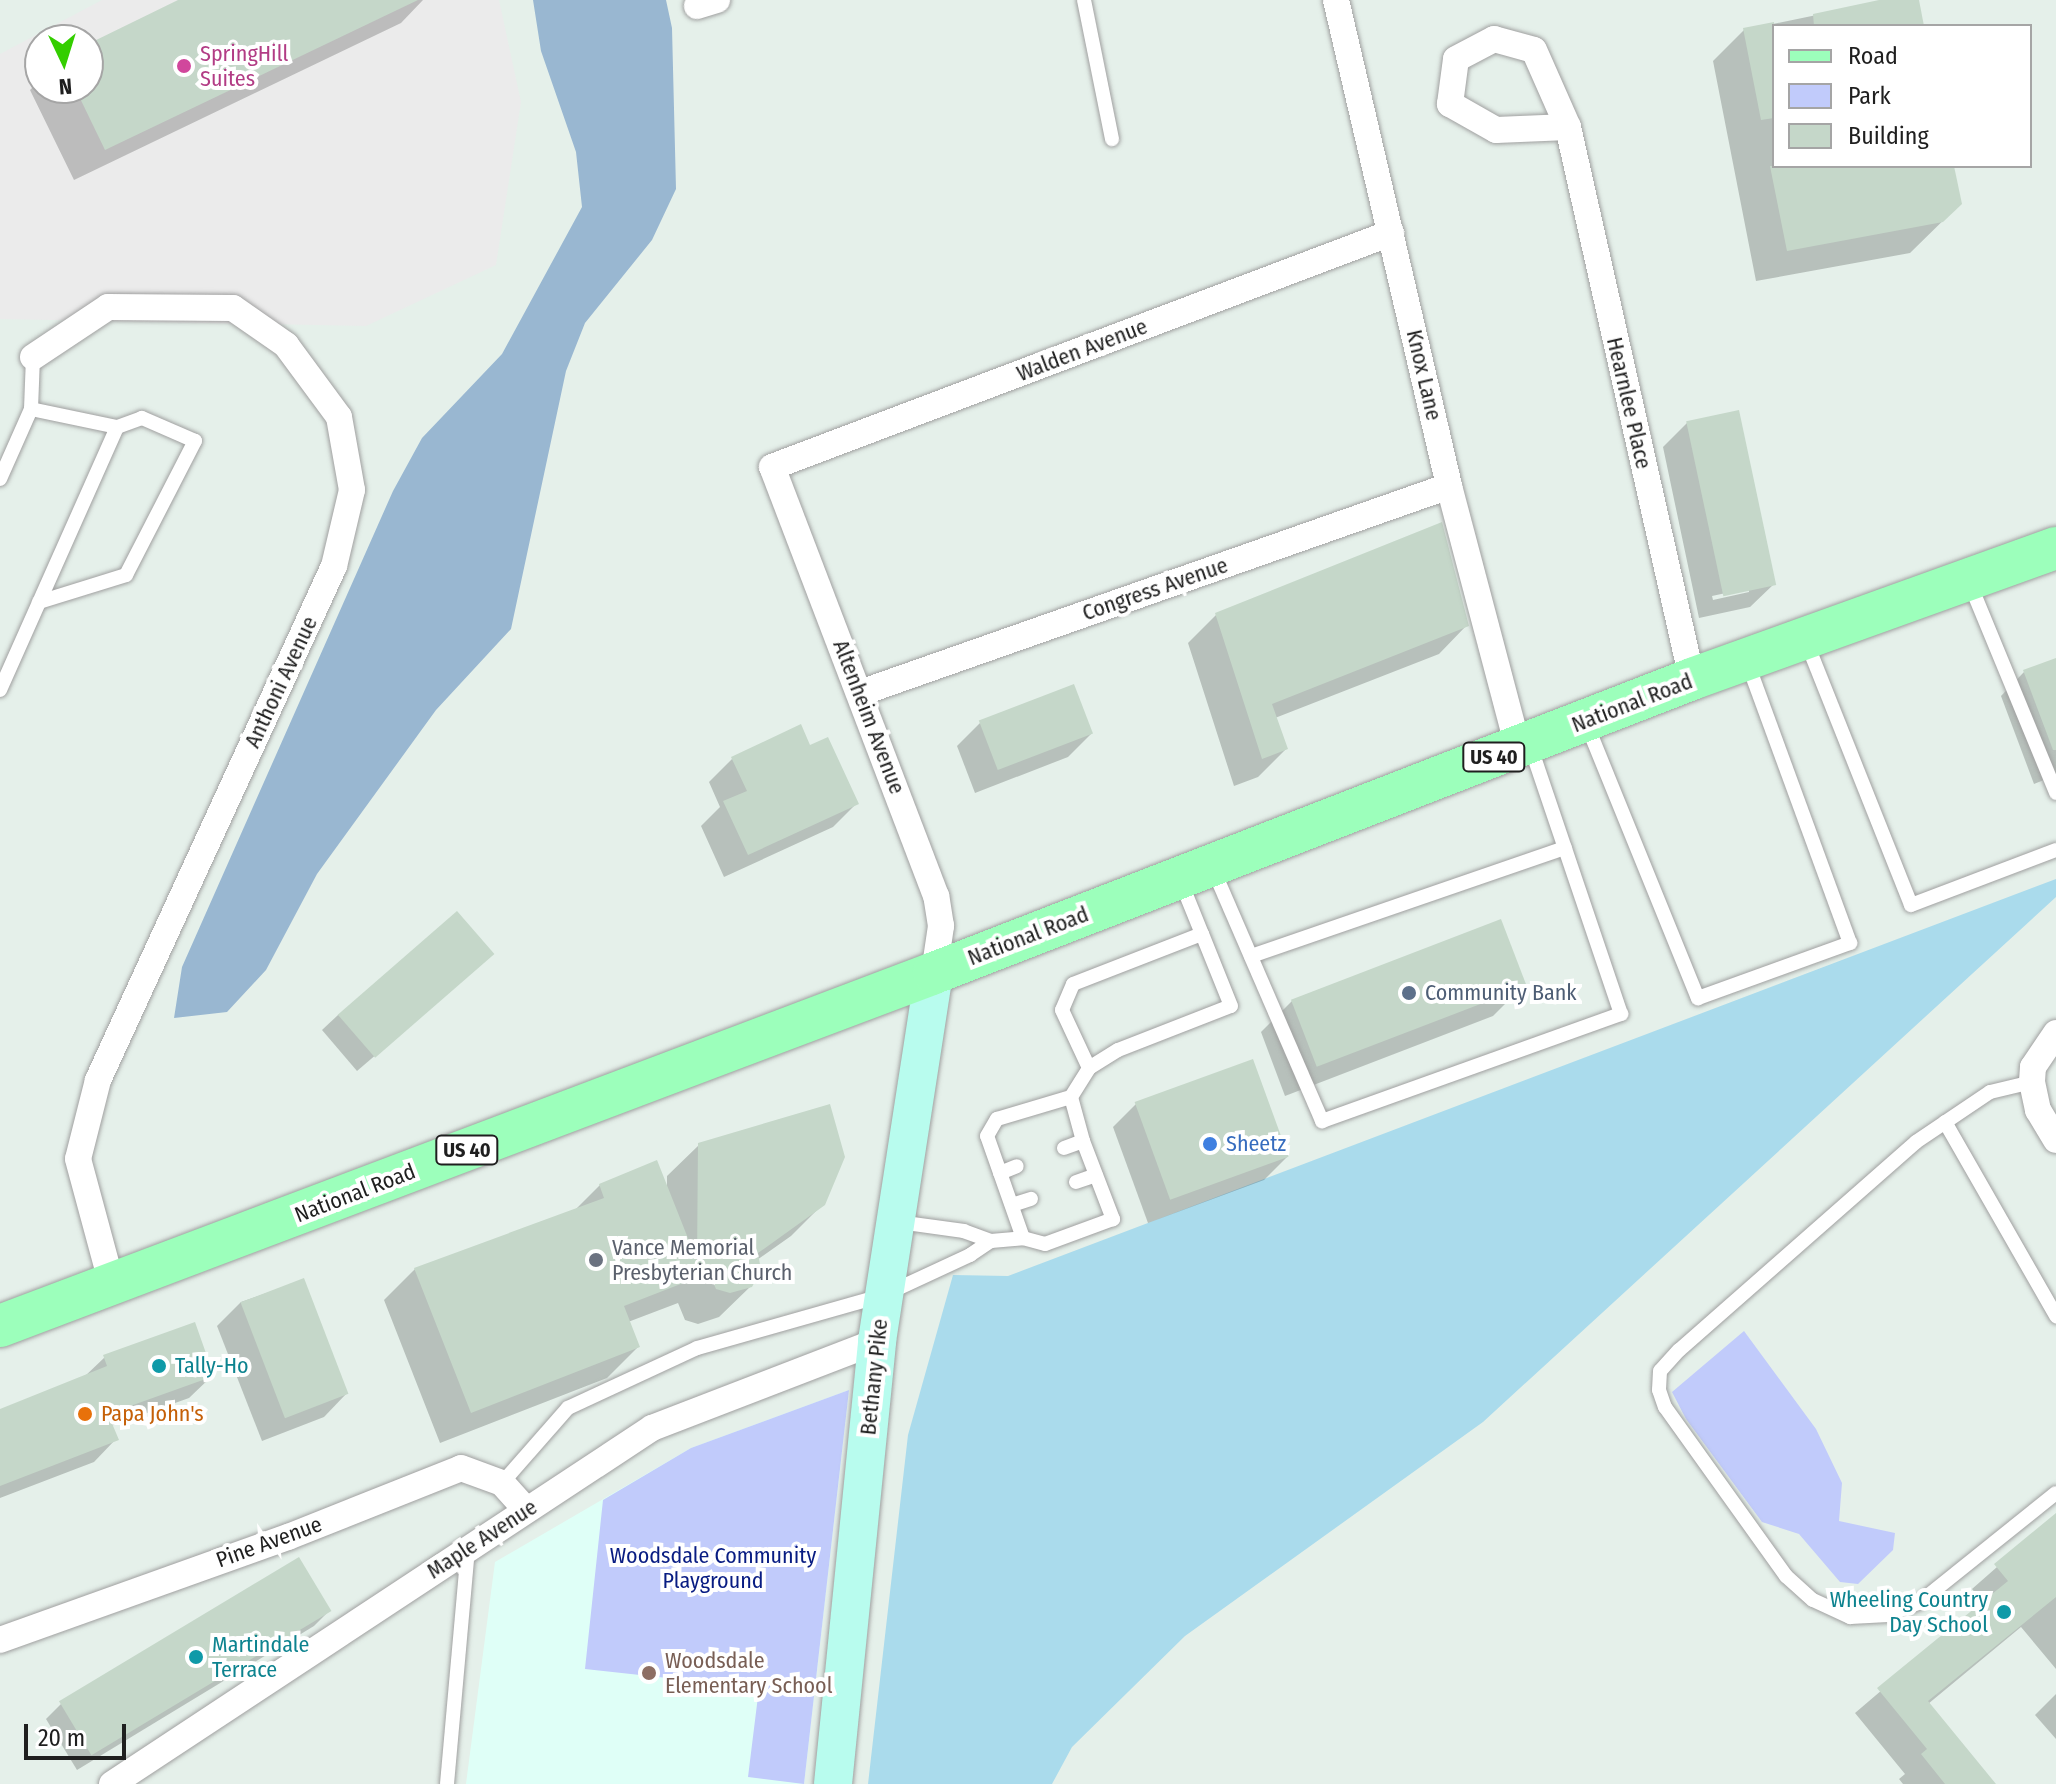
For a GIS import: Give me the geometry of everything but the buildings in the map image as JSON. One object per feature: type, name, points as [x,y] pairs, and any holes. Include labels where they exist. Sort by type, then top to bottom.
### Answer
[{"type":"main road","name":"National Road","points":[[0,1326],[934,973],[1692,679],[2056,548]]},
{"type":"main road","name":"Bethany Pike","points":[[833,1784],[877,1341],[934,973]]},
{"type":"street","name":"Knox Lane","points":[[1336,0],[1449,486],[1524,745]]},
{"type":"street","name":"Hearnlee Place","points":[[1568,127],[1496,130],[1450,104],[1456,59],[1494,39],[1534,50],[1568,127],[1692,679]]},
{"type":"street","name":"Walden Avenue","points":[[772,467],[1391,233]]},
{"type":"street","name":"Anthoni Avenue","points":[[33,357],[108,307],[233,308],[286,345],[339,417],[352,490],[334,566],[98,1080],[78,1159],[112,1285]]},
{"type":"street","name":"Altenheim Avenue","points":[[772,467],[936,896],[941,926],[934,973]]},
{"type":"street","name":"Congress Avenue","points":[[860,693],[1449,486]]},
{"type":"street","points":[[2056,1033],[2032,1074],[2038,1110],[2056,1140]]},
{"type":"street","name":"Maple Avenue","points":[[112,1784],[652,1428],[877,1341]]},
{"type":"street","name":"Pine Avenue","points":[[0,1640],[288,1537],[461,1468],[502,1483],[526,1510]]},
{"type":"lane","points":[[1084,0],[1112,139]]},
{"type":"lane","points":[[0,479],[31,409],[33,357]]},
{"type":"lane","points":[[31,409],[117,427],[142,418],[195,441],[126,575],[39,602]]},
{"type":"lane","points":[[0,690],[117,427]]},
{"type":"lane","points":[[1968,579],[2056,793]]},
{"type":"lane","points":[[1806,639],[1911,905],[2056,850]]},
{"type":"lane","points":[[1586,721],[1698,998],[1850,943],[1746,660]]},
{"type":"lane","points":[[1195,871],[1251,956],[1322,1121],[1621,1014],[1565,848],[1524,745]]},
{"type":"lane","points":[[1251,956],[1565,848]]},
{"type":"lane","points":[[1023,1238],[987,1136],[997,1119],[1071,1097],[1089,1068],[1118,1050],[1231,1006],[1202,934],[1195,871]]},
{"type":"lane","points":[[1089,1068],[1062,1010],[1073,984],[1126,970],[1167,954],[1202,934]]},
{"type":"lane","points":[[1157,1035],[1159,1018]]},
{"type":"lane","points":[[1118,1050],[1120,1032]]},
{"type":"lane","points":[[2032,1074],[1990,1092],[1916,1142],[1679,1350],[1660,1371],[1659,1390],[1665,1407],[1786,1576],[1813,1600],[1850,1617],[1888,1615],[1920,1602],[2056,1493]]},
{"type":"lane","points":[[895,1222],[964,1231],[991,1241],[1023,1238],[1045,1244],[1113,1219],[1083,1141],[1071,1097]]},
{"type":"lane","points":[[1945,1122],[2056,1316]]},
{"type":"lane","points":[[1064,1148],[1083,1141]]},
{"type":"lane","points":[[1000,1173],[1017,1166]]},
{"type":"lane","points":[[1076,1182],[1096,1175]]},
{"type":"lane","points":[[1012,1205],[1031,1199]]},
{"type":"lane","points":[[502,1483],[568,1408],[697,1348],[884,1295],[970,1255],[991,1241]]},
{"type":"lane","points":[[447,1784],[468,1548]]},
{"type":"shaded area","points":[[102,0],[499,0],[521,102],[496,265],[366,326],[0,319],[0,54],[24,41],[24,104],[104,104],[104,24],[57,24]]},
{"type":"shaded area","points":[[533,0],[666,0],[672,28],[676,189],[652,240],[585,323],[566,371],[511,629],[436,710],[317,874],[266,970],[227,1012],[174,1018],[182,967],[393,491],[422,438],[502,354],[582,207],[576,152],[541,51]]},
{"type":"shaded area","points":[[2056,879],[2056,897],[1483,1422],[1185,1636],[1072,1747],[1052,1784],[868,1784],[908,1435],[953,1275],[1008,1276]]},
{"type":"shaded area","name":"Woodsdale Elementary School","points":[[849,1390],[804,1784],[466,1784],[495,1562],[691,1448]]},
{"type":"green space","points":[[1744,1331],[1816,1429],[1842,1483],[1839,1521],[1895,1533],[1893,1550],[1858,1584],[1840,1582],[1799,1534],[1762,1522],[1686,1419],[1672,1392]]},
{"type":"green space","name":"Woodsdale Community Playground","points":[[849,1390],[804,1784],[748,1777],[759,1688],[585,1669],[603,1500],[691,1448]]},
{"type":"place","name":"SpringHill Suites","points":[[184,66]]},
{"type":"place","name":"Community Bank","points":[[1409,993]]},
{"type":"place","name":"Sheetz","points":[[1210,1144]]},
{"type":"place","name":"Vance Memorial Presbyterian Church","points":[[596,1260]]},
{"type":"place","name":"Tally-Ho","points":[[159,1366]]},
{"type":"place","name":"Papa John's","points":[[85,1414]]},
{"type":"place","name":"Wheeling Country Day School","points":[[2004,1612]]},
{"type":"place","name":"Martindale Terrace","points":[[196,1657]]},
{"type":"place","name":"Woodsdale Elementary School","points":[[649,1673]]}]
